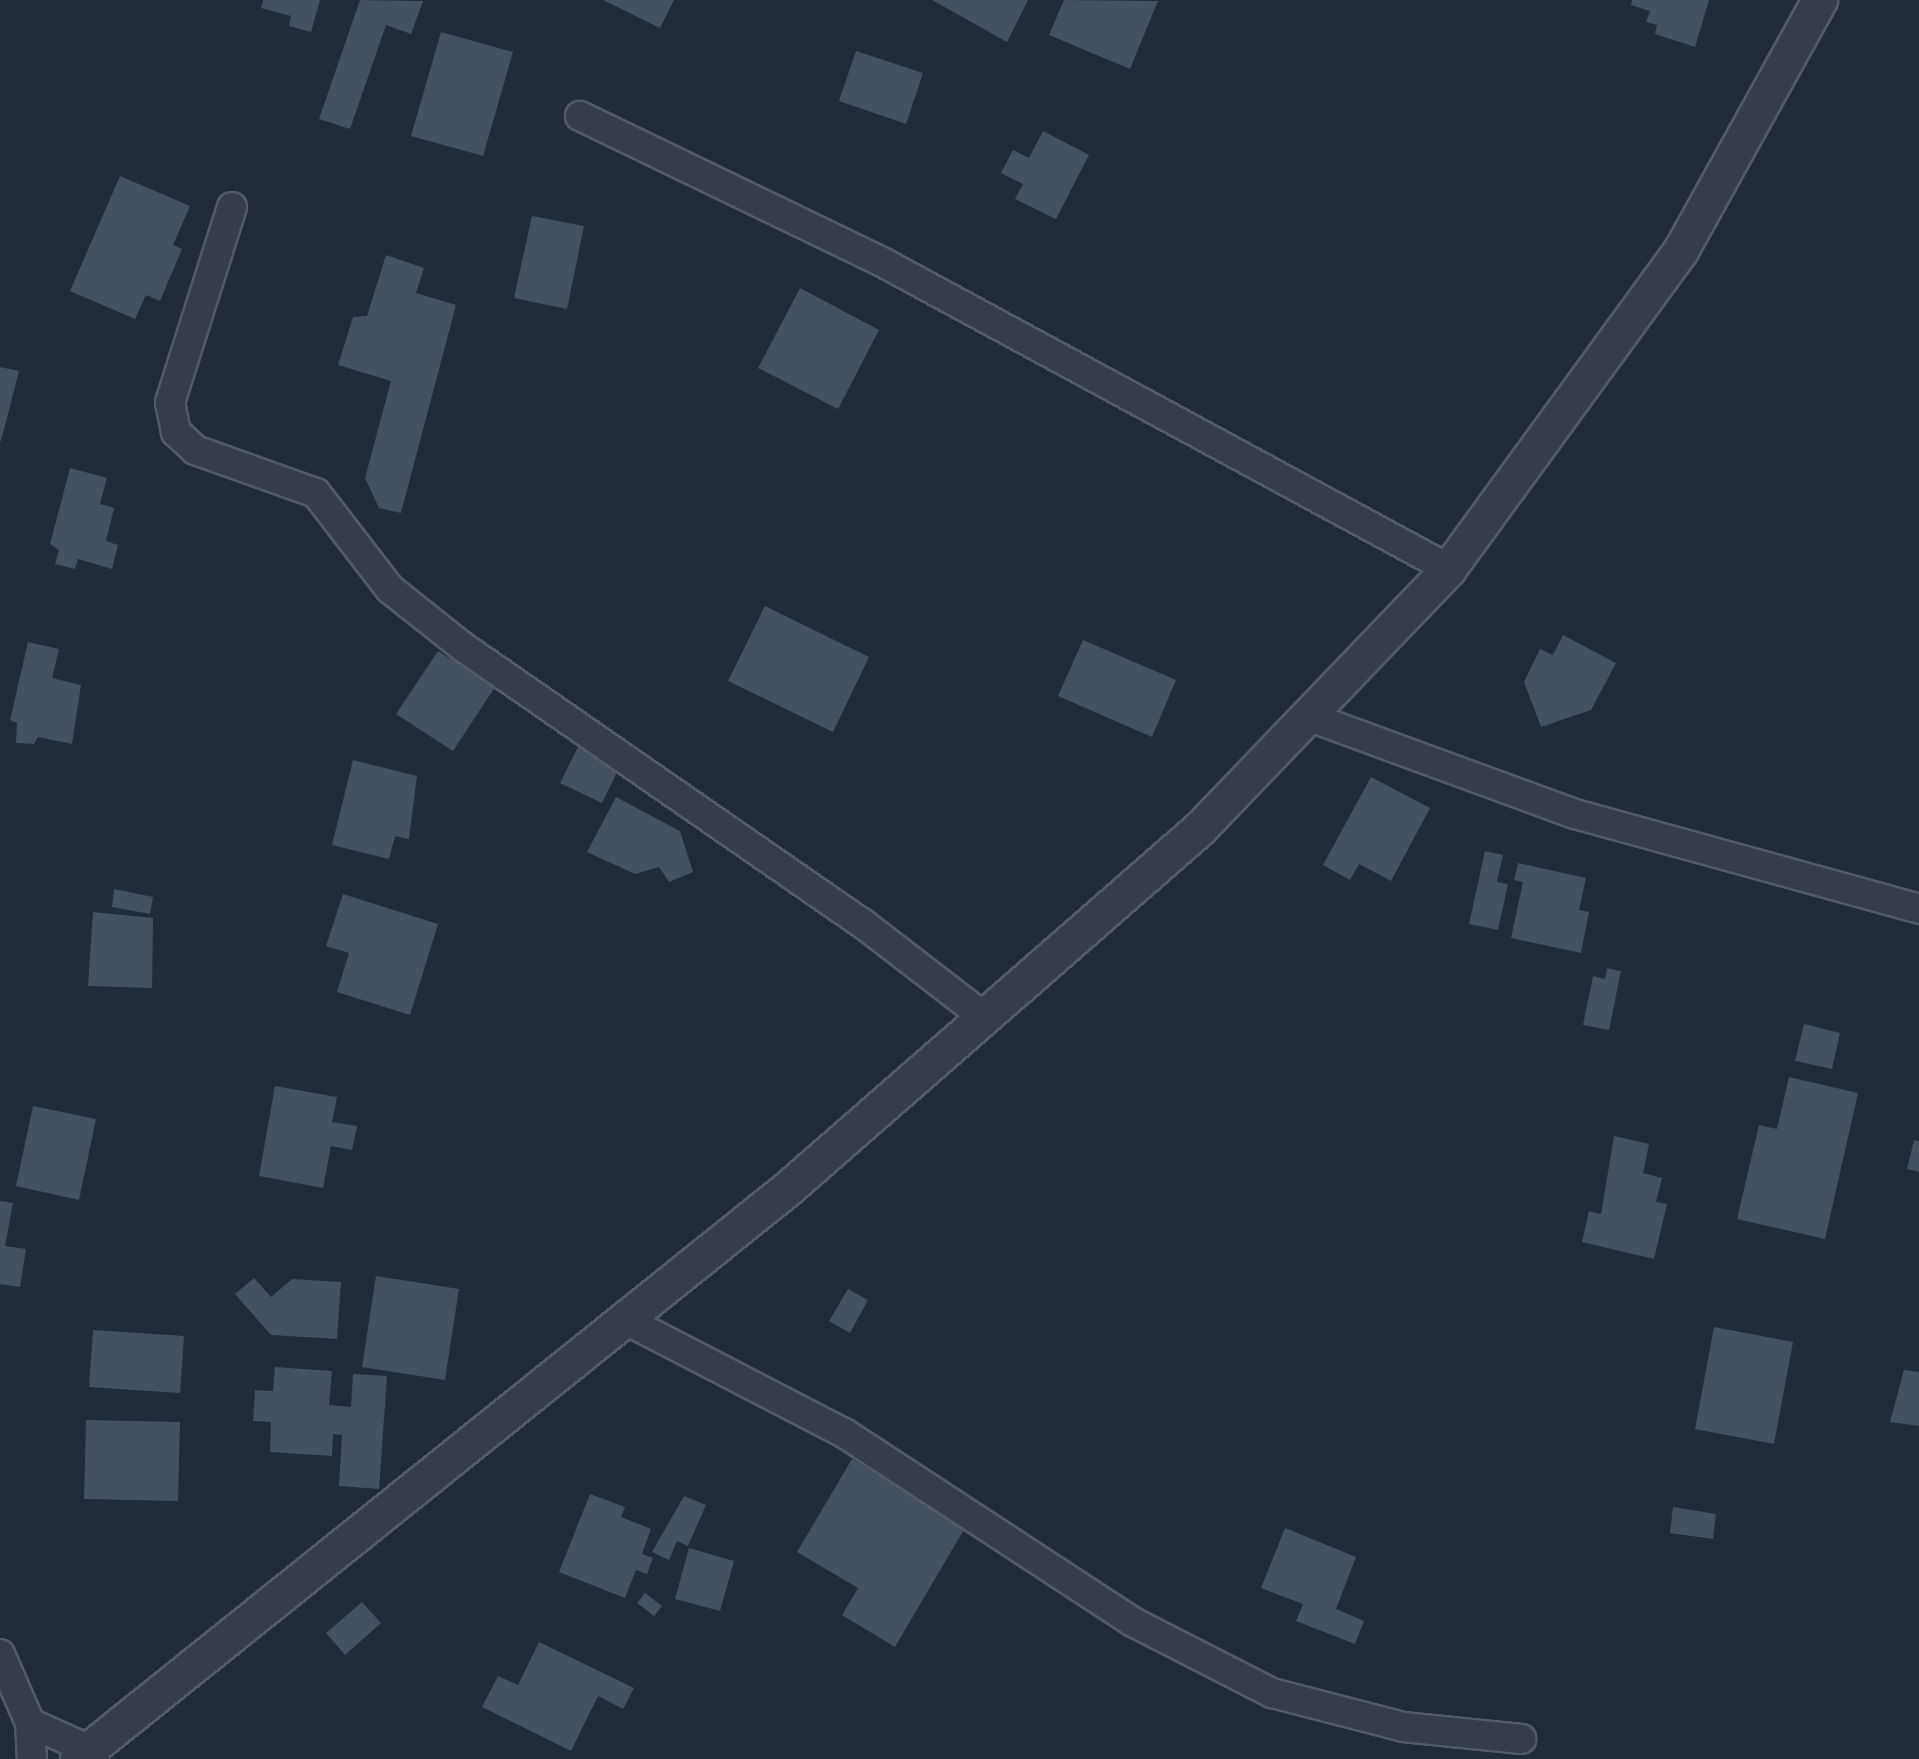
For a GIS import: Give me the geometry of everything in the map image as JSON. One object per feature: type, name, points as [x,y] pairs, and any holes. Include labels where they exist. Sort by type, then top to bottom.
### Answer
[{"type":"street","points":[[30,1723],[88,1756],[788,1189],[1200,829],[1449,569],[1681,251],[1820,0]]},
{"type":"street","points":[[580,116],[884,263],[1449,569]]},
{"type":"street","points":[[232,207],[170,402],[176,432],[195,450],[316,493],[390,589],[463,647],[862,923],[984,1017]]},
{"type":"street","points":[[1307,716],[1575,814],[1919,909]]},
{"type":"street","points":[[624,1319],[844,1433],[1133,1622],[1272,1693],[1403,1727],[1521,1739]]},
{"type":"street","points":[[0,1654],[30,1723],[32,1759]]},
{"type":"building","points":[[263,0],[320,0],[311,32],[289,26],[291,16],[261,8]]},
{"type":"building","points":[[360,0],[423,1],[411,34],[386,25],[350,129],[319,119]]},
{"type":"building","points":[[603,0],[674,0],[660,28]]},
{"type":"building","points":[[932,0],[1028,0],[1007,42]]},
{"type":"building","points":[[1064,0],[1158,1],[1130,69],[1049,35]]},
{"type":"building","points":[[1632,0],[1709,0],[1695,47],[1655,34],[1657,25],[1646,22],[1650,11],[1631,5]]},
{"type":"building","points":[[441,32],[513,52],[483,156],[411,136]]},
{"type":"building","points":[[856,51],[923,73],[906,124],[839,101]]},
{"type":"building","points":[[1043,131],[1089,155],[1056,219],[1015,199],[1023,184],[1001,173],[1013,150],[1029,158]]},
{"type":"building","points":[[120,176],[190,206],[173,245],[182,249],[160,301],[146,295],[135,319],[70,291]]},
{"type":"building","points":[[532,216],[584,226],[567,309],[514,298]]},
{"type":"building","points":[[386,255],[424,268],[416,293],[456,305],[401,513],[379,508],[365,478],[391,381],[338,365],[353,317],[367,316]]},
{"type":"building","points":[[800,288],[879,330],[838,409],[758,368]]},
{"type":"building","points":[[0,367],[19,371],[1,441],[0,441]]},
{"type":"building","points":[[70,468],[107,478],[100,504],[114,508],[106,541],[118,545],[112,569],[78,559],[75,569],[55,564],[59,550],[50,544]]},
{"type":"building","points":[[765,606],[869,657],[833,732],[728,681]]},
{"type":"building","points":[[1563,635],[1616,663],[1591,710],[1541,727],[1524,682],[1540,649],[1553,655]]},
{"type":"building","points":[[1083,640],[1176,680],[1152,737],[1058,696]]},
{"type":"building","points":[[28,642],[59,649],[52,678],[81,685],[72,744],[38,737],[34,744],[16,743],[17,723],[10,720]]},
{"type":"building","points":[[438,651],[495,687],[453,751],[396,714]]},
{"type":"building","points":[[581,741],[623,760],[602,803],[560,783]]},
{"type":"building","points":[[353,760],[417,776],[409,839],[395,836],[389,859],[332,845]]},
{"type":"building","points":[[1371,777],[1430,808],[1391,881],[1359,864],[1350,880],[1323,865]]},
{"type":"building","points":[[616,797],[680,831],[693,872],[669,882],[659,867],[635,874],[587,852]]},
{"type":"building","points":[[1485,851],[1503,855],[1497,882],[1508,884],[1498,930],[1469,924]]},
{"type":"building","points":[[1518,863],[1586,878],[1579,910],[1589,912],[1581,953],[1511,938],[1523,882],[1514,880]]},
{"type":"building","points":[[114,889],[153,897],[150,914],[112,907]]},
{"type":"building","points":[[343,894],[438,924],[410,1015],[337,992],[349,953],[326,946]]},
{"type":"building","points":[[93,912],[153,918],[152,988],[88,986]]},
{"type":"building","points":[[1607,968],[1621,971],[1609,1030],[1583,1025],[1593,976],[1605,979]]},
{"type":"building","points":[[1804,1024],[1840,1033],[1832,1069],[1795,1061]]},
{"type":"building","points":[[1789,1077],[1858,1093],[1825,1239],[1737,1219],[1759,1125],[1777,1129]]},
{"type":"building","points":[[275,1086],[337,1097],[332,1122],[357,1126],[352,1150],[331,1146],[323,1188],[259,1176]]},
{"type":"building","points":[[33,1106],[96,1119],[79,1200],[16,1186]]},
{"type":"building","points":[[1614,1136],[1649,1144],[1643,1173],[1662,1178],[1656,1202],[1667,1204],[1654,1259],[1582,1242],[1589,1211],[1601,1214]]},
{"type":"building","points":[[1914,1140],[1919,1141],[1919,1172],[1907,1169]]},
{"type":"building","points":[[0,1201],[13,1203],[5,1246],[26,1249],[20,1287],[0,1284]]},
{"type":"building","points":[[376,1276],[459,1289],[445,1380],[362,1367]]},
{"type":"building","points":[[254,1278],[271,1297],[292,1279],[341,1282],[337,1339],[271,1335],[235,1294]]},
{"type":"building","points":[[848,1289],[868,1300],[850,1333],[829,1321]]},
{"type":"building","points":[[1714,1327],[1793,1342],[1774,1444],[1695,1429]]},
{"type":"building","points":[[93,1330],[184,1336],[180,1393],[89,1387]]},
{"type":"building","points":[[275,1367],[332,1371],[329,1405],[351,1407],[353,1374],[387,1376],[379,1489],[339,1486],[342,1435],[333,1434],[332,1456],[270,1452],[271,1422],[253,1421],[255,1390],[273,1391]]},
{"type":"building","points":[[1904,1370],[1919,1372],[1919,1426],[1890,1422]]},
{"type":"building","points":[[86,1420],[180,1422],[178,1501],[84,1499]]},
{"type":"building","points":[[852,1459],[966,1526],[895,1647],[842,1615],[858,1588],[797,1552]]},
{"type":"building","points":[[590,1494],[625,1507],[621,1517],[651,1529],[642,1554],[653,1558],[647,1574],[636,1570],[625,1598],[559,1572]]},
{"type":"building","points":[[684,1496],[706,1505],[688,1546],[677,1541],[669,1560],[652,1552]]},
{"type":"building","points":[[1673,1507],[1716,1514],[1713,1539],[1670,1533]]},
{"type":"building","points":[[1285,1528],[1356,1557],[1336,1609],[1364,1621],[1355,1644],[1296,1621],[1303,1604],[1261,1588]]},
{"type":"building","points":[[689,1548],[734,1561],[720,1611],[675,1599]]},
{"type":"building","points":[[645,1593],[662,1606],[654,1616],[637,1603]]},
{"type":"building","points":[[362,1602],[381,1623],[345,1655],[326,1633]]},
{"type":"building","points":[[539,1642],[634,1688],[623,1709],[598,1696],[571,1751],[482,1707],[498,1676],[518,1685]]}]
